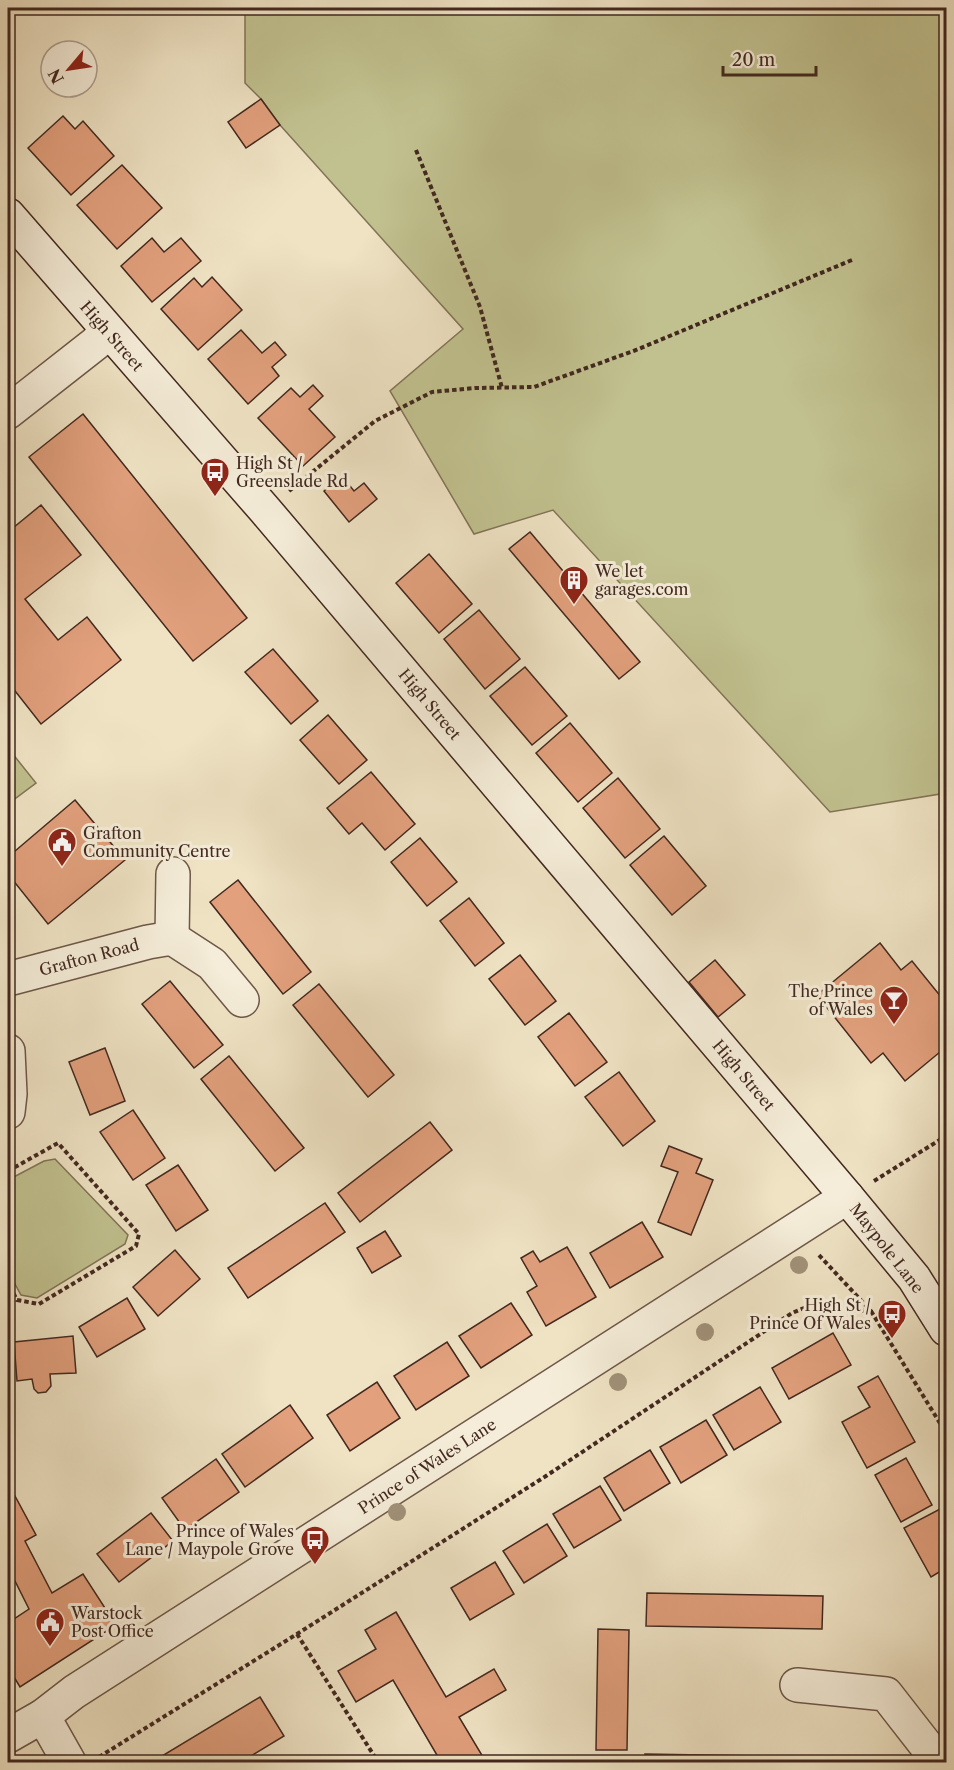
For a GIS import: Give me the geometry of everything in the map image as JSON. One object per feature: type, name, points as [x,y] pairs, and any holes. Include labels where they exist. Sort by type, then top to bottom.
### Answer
[{"type":"street","name":"High Street","points":[[8,215],[265,510],[847,1197]]},
{"type":"street","points":[[8,412],[96,343],[107,330]]},
{"type":"street","points":[[173,874],[172,938],[212,964],[242,1000]]},
{"type":"street","name":"Grafton Road","points":[[8,979],[148,942],[172,938]]},
{"type":"street","points":[[8,1051],[10,1094],[8,1112]]},
{"type":"street","name":"Prince of Wales Lane","points":[[8,1736],[43,1716],[74,1692],[847,1197]]},
{"type":"street","name":"Maypole Lane","points":[[847,1197],[914,1278],[946,1329]]},
{"type":"street","points":[[797,1685],[886,1694],[939,1762]]},
{"type":"street","points":[[43,1716],[69,1762]]},
{"type":"path","points":[[416,150],[480,307],[502,388]]},
{"type":"path","points":[[265,510],[375,421],[432,392],[534,387],[636,350],[852,260]]},
{"type":"path","points":[[847,1197],[946,1136]]},
{"type":"path","points":[[8,1171],[58,1143],[139,1234],[136,1246],[39,1304],[17,1300],[8,1283]]},
{"type":"path","points":[[796,1230],[871,1311],[946,1433]]},
{"type":"path","points":[[90,1762],[546,1476],[792,1313],[804,1308],[871,1311]]},
{"type":"path","points":[[297,1634],[378,1762]]},
{"type":"green space","points":[[245,8],[946,8],[946,793],[830,812],[553,510],[474,534],[390,391],[463,329],[245,83]]},
{"type":"green space","points":[[8,748],[36,783],[8,804]]},
{"type":"green space","points":[[55,1159],[128,1235],[125,1244],[37,1298],[21,1295],[8,1271],[8,1180],[44,1161]]},
{"type":"building","points":[[261,99],[280,125],[246,148],[228,122]]},
{"type":"building","points":[[63,116],[75,129],[83,121],[114,156],[71,195],[28,148]]},
{"type":"building","points":[[122,165],[162,208],[117,249],[77,205]]},
{"type":"building","points":[[152,238],[164,252],[181,238],[201,261],[152,302],[121,266]]},
{"type":"building","points":[[212,277],[242,310],[198,350],[161,309],[194,278],[202,287]]},
{"type":"building","points":[[241,330],[262,353],[275,342],[286,355],[272,367],[279,376],[248,404],[208,359]]},
{"type":"building","points":[[313,385],[323,396],[309,409],[335,437],[303,466],[258,418],[291,388],[300,397]]},
{"type":"building","points":[[83,414],[247,618],[193,661],[29,457]]},
{"type":"building","points":[[342,476],[354,491],[364,483],[377,499],[349,522],[324,491]]},
{"type":"building","points":[[41,505],[81,555],[25,599],[58,640],[87,617],[121,660],[41,724],[8,682],[8,532]]},
{"type":"building","name":"We let garages.com","points":[[530,532],[640,662],[619,679],[509,549]]},
{"type":"building","points":[[429,554],[472,604],[439,633],[396,583]]},
{"type":"building","points":[[479,610],[520,659],[485,689],[444,639]]},
{"type":"building","points":[[273,649],[318,701],[291,724],[245,672]]},
{"type":"building","points":[[525,667],[567,716],[532,745],[490,696]]},
{"type":"building","points":[[328,715],[367,760],[339,784],[300,740]]},
{"type":"building","points":[[570,723],[612,773],[578,802],[536,753]]},
{"type":"building","points":[[371,772],[415,824],[385,850],[362,823],[349,834],[327,808]]},
{"type":"building","points":[[618,778],[660,829],[625,858],[583,808]]},
{"type":"building","name":"Grafton Community Centre","points":[[75,800],[125,860],[48,924],[8,874],[8,857]]},
{"type":"building","points":[[664,836],[706,886],[672,915],[630,865]]},
{"type":"building","points":[[420,838],[457,882],[427,906],[391,862]]},
{"type":"building","points":[[238,880],[311,972],[283,994],[210,902]]},
{"type":"building","points":[[469,898],[504,943],[475,966],[440,921]]},
{"type":"building","name":"The Prince of Wales","points":[[880,943],[901,970],[912,961],[946,1003],[946,1047],[905,1081],[883,1053],[871,1063],[817,995]]},
{"type":"building","points":[[520,955],[556,1001],[525,1025],[489,979]]},
{"type":"building","points":[[715,960],[745,995],[718,1017],[689,982]]},
{"type":"building","points":[[170,981],[223,1045],[194,1068],[142,1004]]},
{"type":"building","points":[[319,984],[394,1075],[368,1097],[293,1005]]},
{"type":"building","points":[[569,1013],[607,1062],[575,1086],[538,1037]]},
{"type":"building","points":[[105,1048],[125,1101],[90,1115],[69,1062]]},
{"type":"building","points":[[229,1056],[304,1148],[275,1171],[201,1079]]},
{"type":"building","points":[[619,1072],[655,1121],[623,1146],[585,1097]]},
{"type":"building","points":[[133,1110],[165,1158],[133,1180],[100,1132]]},
{"type":"building","points":[[430,1122],[452,1150],[360,1222],[338,1193]]},
{"type":"building","points":[[669,1146],[702,1159],[696,1173],[713,1180],[691,1235],[658,1222],[678,1172],[661,1166]]},
{"type":"building","points":[[178,1165],[208,1210],[176,1231],[146,1185]]},
{"type":"building","points":[[325,1203],[345,1232],[248,1298],[228,1268]]},
{"type":"building","points":[[642,1222],[663,1257],[610,1288],[590,1253]]},
{"type":"building","points":[[385,1231],[401,1256],[372,1273],[357,1248]]},
{"type":"building","points":[[567,1247],[596,1297],[546,1326],[527,1292],[537,1286],[521,1258],[533,1251],[540,1262]]},
{"type":"building","points":[[175,1250],[200,1279],[158,1316],[133,1287]]},
{"type":"building","points":[[127,1298],[145,1329],[97,1357],[79,1327]]},
{"type":"building","points":[[511,1303],[532,1335],[481,1368],[459,1336]]},
{"type":"building","points":[[833,1333],[851,1365],[789,1399],[772,1368]]},
{"type":"building","points":[[73,1336],[76,1373],[50,1374],[51,1386],[46,1392],[38,1393],[34,1389],[32,1379],[17,1381],[14,1342]]},
{"type":"building","points":[[447,1342],[469,1376],[416,1410],[394,1376]]},
{"type":"building","points":[[878,1376],[915,1442],[867,1468],[842,1422],[870,1407],[858,1387]]},
{"type":"building","points":[[377,1382],[400,1418],[350,1451],[327,1415]]},
{"type":"building","points":[[760,1387],[781,1422],[734,1450],[713,1415]]},
{"type":"building","points":[[290,1405],[313,1438],[245,1487],[222,1454]]},
{"type":"building","points":[[706,1420],[727,1455],[681,1483],[660,1447]]},
{"type":"building","points":[[650,1450],[670,1483],[624,1511],[604,1478]]},
{"type":"building","points":[[906,1458],[932,1505],[901,1522],[875,1475]]},
{"type":"building","points":[[216,1459],[239,1492],[185,1530],[162,1498]]},
{"type":"building","points":[[8,1483],[36,1535],[25,1541],[52,1593],[83,1574],[116,1625],[20,1687],[8,1667],[8,1623],[29,1609],[8,1567]]},
{"type":"building","points":[[600,1486],[621,1520],[574,1548],[553,1514]]},
{"type":"building","points":[[940,1509],[946,1521],[946,1568],[931,1577],[904,1528]]},
{"type":"building","points":[[151,1513],[173,1541],[119,1582],[97,1554]]},
{"type":"building","points":[[547,1524],[567,1556],[524,1583],[503,1551]]},
{"type":"building","points":[[495,1562],[514,1594],[470,1620],[451,1588]]},
{"type":"building","points":[[647,1593],[823,1596],[822,1629],[646,1626]]},
{"type":"building","points":[[396,1612],[446,1697],[494,1669],[506,1690],[459,1717],[486,1762],[441,1762],[393,1680],[356,1702],[338,1671],[376,1649],[365,1630]]},
{"type":"building","points":[[598,1629],[629,1630],[627,1750],[596,1750]]},
{"type":"building","points":[[260,1697],[284,1736],[241,1762],[152,1762]]},
{"type":"building","points":[[645,1754],[824,1757],[824,1762],[645,1762]]},
{"type":"place","name":"High St / Greenslade Rd","points":[[215,498]]},
{"type":"place","name":"We let garages.com","points":[[574,606]]},
{"type":"place","name":"Grafton Community Centre","points":[[62,868]]},
{"type":"place","name":"The Prince of Wales","points":[[894,1026]]},
{"type":"place","name":"High St / Prince Of Wales","points":[[892,1340]]},
{"type":"place","name":"Prince of Wales Lane / Maypole Grove","points":[[315,1566]]},
{"type":"place","name":"Warstock Post Office","points":[[50,1648]]}]
